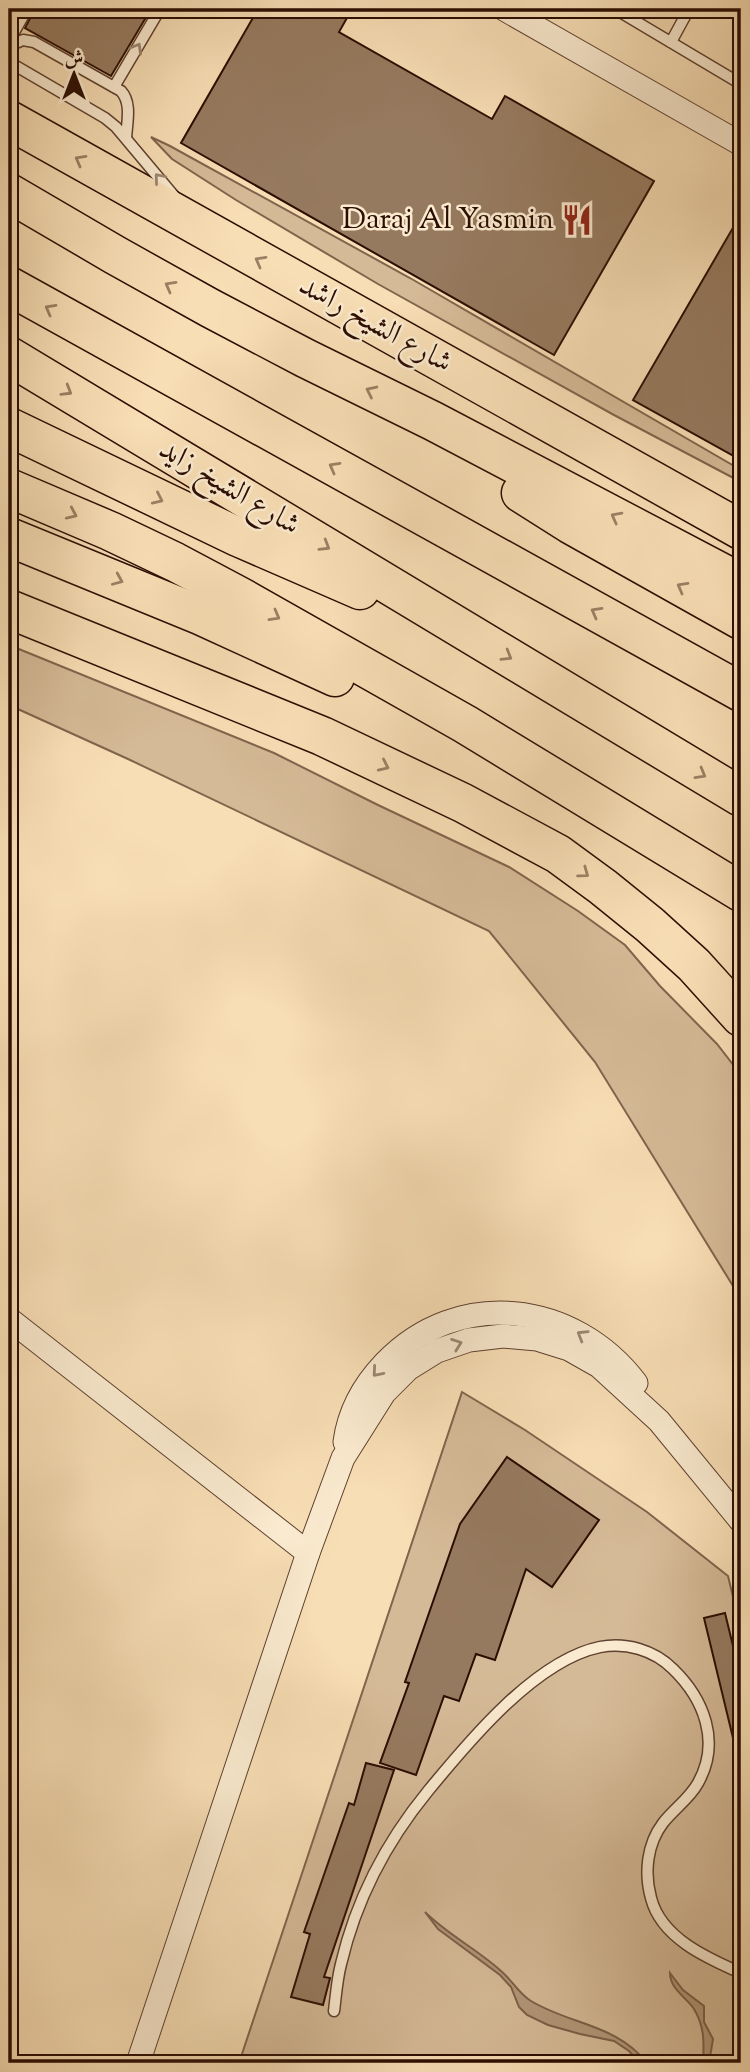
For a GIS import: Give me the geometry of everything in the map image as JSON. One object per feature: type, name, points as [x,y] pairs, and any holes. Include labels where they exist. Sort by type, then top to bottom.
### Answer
[{"type":"highway","name":"شارع الشيخ راشد","points":[[9,120],[741,530]]},
{"type":"highway","points":[[9,193],[210,308],[433,421],[741,583]]},
{"type":"highway","points":[[9,286],[741,692]]},
{"type":"highway","name":"شارع الشيخ زايد","points":[[9,356],[448,621]]},
{"type":"highway","points":[[512,402],[610,441],[741,504]]},
{"type":"highway","points":[[433,421],[498,477],[533,502],[741,620]]},
{"type":"highway","points":[[9,427],[290,561],[341,583],[448,621],[741,797]]},
{"type":"highway","points":[[9,488],[110,531],[239,596],[496,742],[741,892]]},
{"type":"highway","points":[[9,537],[120,581],[280,650],[432,726],[611,823],[674,852]]},
{"type":"highway","points":[[9,581],[225,682],[322,736]]},
{"type":"highway","points":[[9,609],[322,736],[463,803],[558,854],[650,925],[694,965],[741,1017]]},
{"type":"street","points":[[504,9],[741,144]]},
{"type":"street","points":[[138,2063],[308,1553],[344,1458],[352,1411],[371,1378],[398,1350],[430,1329],[466,1316],[505,1312],[543,1317],[579,1332],[610,1354],[634,1380],[659,1421],[741,1521]]},
{"type":"street","points":[[9,1319],[308,1553]]},
{"type":"lane","points":[[9,46],[27,9]]},
{"type":"lane","points":[[114,87],[160,9]]},
{"type":"lane","points":[[615,9],[741,84]]},
{"type":"lane","points":[[671,42],[689,9]]},
{"type":"lane","points":[[15,35],[34,42],[124,94],[127,99],[126,138]]},
{"type":"lane","points":[[9,62],[105,118],[126,138],[204,229]]},
{"type":"lane","points":[[334,2011],[340,1966],[348,1935],[365,1891],[386,1849],[412,1811],[441,1775],[527,1686],[558,1664],[586,1650],[613,1645],[640,1648],[665,1661],[684,1679],[700,1703],[709,1730],[708,1758],[698,1784],[662,1824],[650,1849],[646,1875],[651,1901],[664,1925],[683,1943],[741,1973]]},
{"type":"shaded area","points":[[151,137],[410,278],[741,470],[741,482],[378,284],[172,159]]},
{"type":"shaded area","points":[[9,645],[274,753],[509,867],[625,945],[660,986],[717,1044],[741,1075],[741,1299],[595,1062],[489,931],[9,705]]},
{"type":"shaded area","points":[[462,1392],[525,1430],[647,1512],[728,1576],[741,1630],[741,2063],[239,2063]]},
{"type":"shaded area","points":[[425,1912],[492,1963],[531,2001],[621,2040],[647,2063],[640,2063],[614,2041],[548,2025],[527,2015],[519,2007],[511,1987],[500,1975],[438,1929]]},
{"type":"shaded area","points":[[670,1973],[683,1990],[704,2006],[704,2022],[713,2039],[709,2063],[703,2063],[703,2036],[698,2016],[675,1988]]},
{"type":"building","points":[[35,9],[151,9],[111,76],[25,28]]},
{"type":"building","points":[[258,9],[352,9],[339,32],[492,119],[505,96],[654,181],[554,355],[181,143]]},
{"type":"building","points":[[741,214],[741,460],[633,400]]},
{"type":"building","points":[[507,1457],[599,1520],[552,1587],[526,1569],[495,1660],[476,1654],[459,1701],[444,1696],[416,1775],[380,1763],[409,1683],[405,1682],[460,1524]]},
{"type":"building","points":[[725,1613],[741,1679],[741,1737],[733,1738],[704,1618]]},
{"type":"building","points":[[366,1763],[394,1770],[324,1977],[330,1978],[323,2005],[291,1997],[310,1934],[304,1932],[349,1803],[354,1805]]},
{"type":"place","name":"Daraj Al Yasmin","points":[[577,220]]}]
